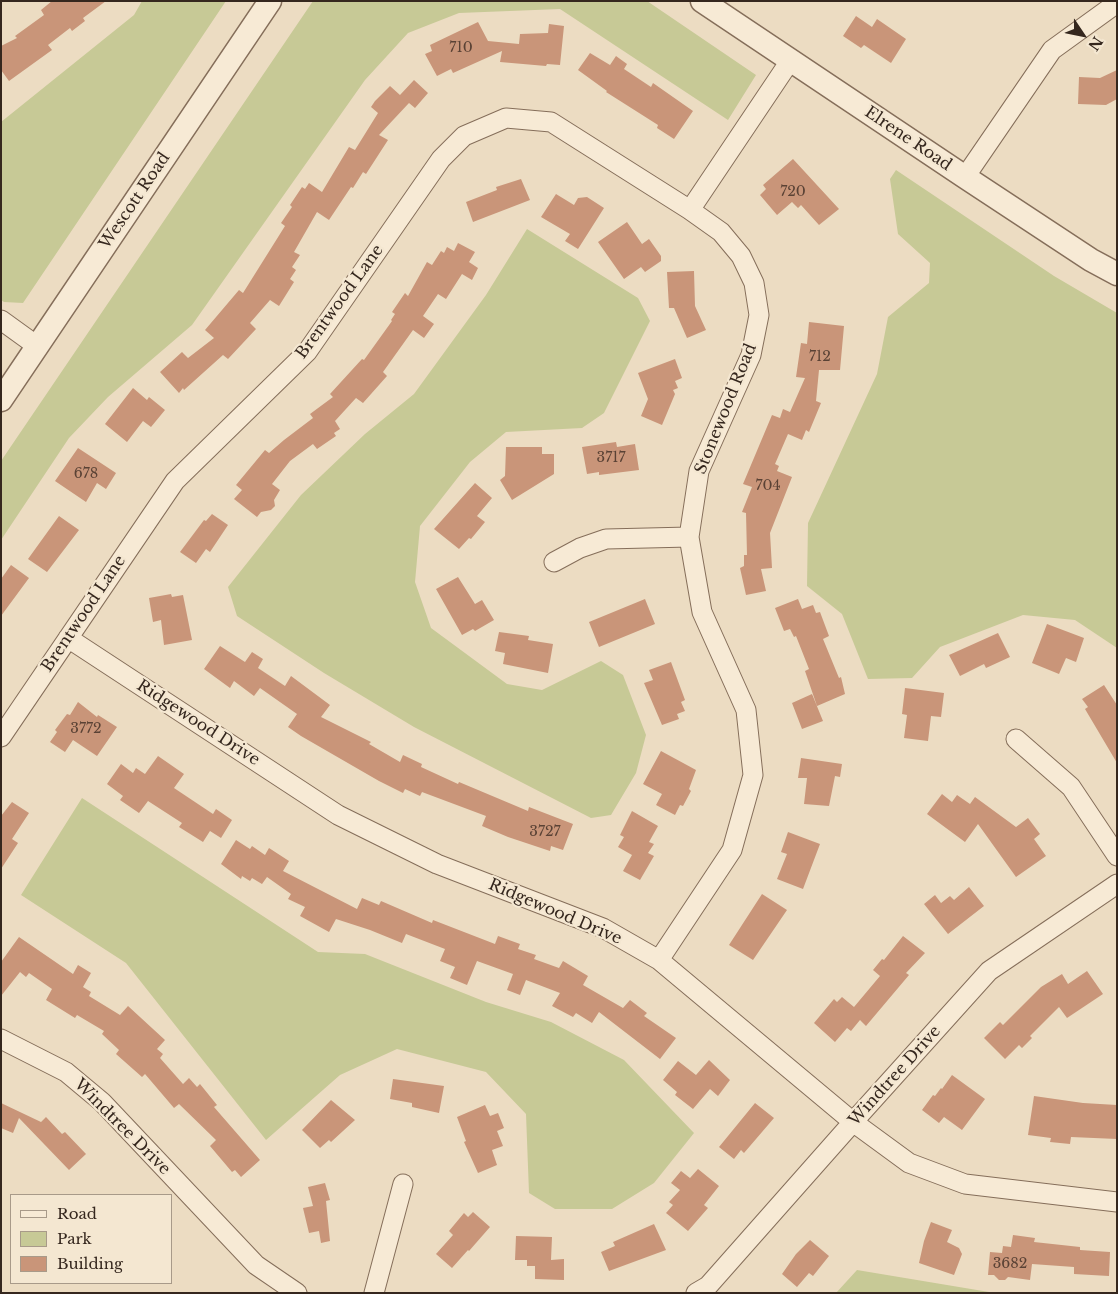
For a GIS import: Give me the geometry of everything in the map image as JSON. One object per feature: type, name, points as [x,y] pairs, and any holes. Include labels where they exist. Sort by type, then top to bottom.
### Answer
[{"type":"street","name":"Wescott Road","points":[[1,400],[270,1]]},
{"type":"street","name":"Elrene Road","points":[[702,1],[1091,260],[1117,274]]},
{"type":"street","points":[[965,177],[1052,50],[1117,2]]},
{"type":"street","points":[[690,210],[790,61]]},
{"type":"street","name":"Brentwood Lane","points":[[1,737],[175,481],[307,352],[441,158],[464,136],[506,118],[551,122],[690,210]]},
{"type":"street","name":"Stonewood Road","points":[[659,960],[732,850],[753,775],[746,710],[702,612],[689,537],[699,471],[751,356],[759,315],[754,283],[742,256],[721,232],[690,210]]},
{"type":"street","points":[[1,320],[37,346]]},
{"type":"street","points":[[554,562],[580,548],[606,539],[689,537]]},
{"type":"street","name":"Ridgewood Drive","points":[[68,638],[338,815],[437,864],[603,928],[659,960],[853,1122],[909,1164],[965,1184],[1117,1202]]},
{"type":"street","points":[[1016,739],[1071,787],[1117,856]]},
{"type":"street","name":"Windtree Drive","points":[[696,1293],[708,1286],[989,971],[1117,884]]},
{"type":"street","name":"Windtree Drive","points":[[1,1039],[66,1072],[102,1102],[256,1265],[297,1293]]},
{"type":"street","points":[[374,1293],[403,1184]]},
{"type":"green space","points":[[142,1],[226,1],[23,303],[4,302],[1,300],[1,122],[134,15]]},
{"type":"green space","points":[[313,1],[647,1],[756,75],[728,120],[560,9],[459,13],[408,33],[365,80],[192,325],[108,397],[69,438],[1,540],[1,461]]},
{"type":"green space","points":[[896,170],[1054,276],[1117,313],[1117,648],[1075,620],[1023,615],[940,647],[912,678],[868,679],[842,614],[807,586],[808,523],[877,374],[888,317],[929,283],[930,263],[898,234],[890,179]]},
{"type":"green space","points":[[527,229],[638,298],[650,321],[604,413],[582,428],[506,432],[470,462],[420,526],[415,582],[431,628],[507,684],[542,690],[601,661],[623,675],[646,735],[636,773],[611,815],[591,818],[414,727],[324,673],[237,616],[228,587],[301,495],[365,434],[414,394],[486,295]]},
{"type":"green space","points":[[82,798],[318,952],[365,954],[486,1002],[551,1022],[624,1060],[694,1133],[654,1183],[612,1209],[555,1209],[529,1193],[526,1114],[486,1072],[397,1049],[340,1075],[266,1140],[126,963],[21,895]]},
{"type":"green space","points":[[857,1270],[995,1293],[836,1293]]},
{"type":"building","points":[[52,1],[106,1],[83,18],[85,21],[72,31],[70,28],[48,45],[52,50],[9,81],[1,70],[1,46],[17,38],[15,36],[44,15],[41,10]]},
{"type":"building","points":[[856,16],[872,27],[877,19],[906,39],[891,63],[864,45],[861,48],[843,36]]},
{"type":"building","points":[[478,22],[488,41],[519,44],[520,34],[548,33],[549,24],[564,26],[560,65],[547,64],[546,66],[500,62],[502,51],[453,73],[451,69],[437,76],[425,54],[432,51],[430,45]]},
{"type":"building","points":[[590,53],[610,65],[616,56],[627,64],[624,69],[651,87],[653,83],[693,111],[674,139],[657,128],[658,125],[606,92],[578,70]]},
{"type":"building","points":[[1117,70],[1117,99],[1106,105],[1078,104],[1079,77],[1100,78]]},
{"type":"building","points":[[414,80],[428,93],[415,108],[409,103],[379,135],[388,140],[366,174],[363,172],[329,220],[317,212],[294,252],[300,255],[292,267],[296,270],[290,279],[294,282],[279,306],[270,300],[250,323],[256,329],[228,359],[223,355],[179,393],[160,372],[182,352],[188,358],[214,338],[205,330],[239,290],[243,293],[285,226],[281,223],[302,187],[305,189],[309,183],[322,192],[349,147],[355,150],[378,113],[371,107],[375,101],[390,86],[400,95]]},
{"type":"building","points":[[793,159],[839,209],[819,225],[801,205],[798,208],[792,202],[777,215],[760,195],[766,189],[763,185]]},
{"type":"building","points":[[521,179],[530,200],[473,222],[466,202],[497,190],[496,187]]},
{"type":"building","points":[[556,194],[574,205],[578,198],[587,197],[604,208],[578,249],[565,241],[570,234],[541,217]]},
{"type":"building","points":[[627,222],[642,244],[649,239],[661,256],[661,261],[645,272],[641,267],[624,279],[598,242]]},
{"type":"building","points":[[458,243],[475,252],[469,262],[478,268],[472,280],[462,274],[446,299],[438,294],[423,316],[434,324],[424,338],[413,330],[383,372],[387,376],[363,403],[356,398],[335,421],[340,429],[334,433],[336,436],[317,449],[313,444],[290,461],[272,484],[280,490],[274,500],[275,506],[271,510],[261,512],[257,517],[234,499],[242,490],[236,485],[265,450],[269,453],[313,418],[310,414],[333,397],[330,394],[362,359],[364,360],[392,321],[395,314],[392,312],[405,293],[408,296],[427,262],[432,265],[441,251],[444,253],[447,247],[454,251]]},
{"type":"building","points":[[694,271],[695,306],[706,330],[687,338],[674,308],[669,308],[667,272]]},
{"type":"building","points":[[809,322],[844,326],[840,370],[819,370],[816,401],[821,403],[809,432],[806,430],[802,440],[788,434],[775,464],[779,466],[777,471],[792,477],[770,533],[772,568],[761,569],[766,591],[746,595],[740,568],[744,566],[744,555],[747,555],[746,513],[742,512],[752,487],[743,484],[772,415],[780,418],[783,409],[790,412],[805,378],[796,377],[801,343],[807,344]]},
{"type":"building","points":[[675,359],[682,378],[675,381],[678,388],[673,390],[675,394],[662,425],[641,416],[648,399],[638,373]]},
{"type":"building","points":[[133,388],[147,400],[149,397],[165,410],[151,427],[143,421],[127,442],[105,424]]},
{"type":"building","points":[[616,442],[617,447],[635,444],[639,470],[599,475],[599,472],[587,474],[582,447]]},
{"type":"building","points":[[506,447],[542,447],[542,454],[554,454],[554,474],[512,500],[500,480],[505,476]]},
{"type":"building","points":[[78,448],[116,473],[106,489],[97,483],[86,502],[55,481]]},
{"type":"building","points":[[475,483],[492,498],[477,516],[485,522],[471,539],[469,538],[459,549],[434,529]]},
{"type":"building","points":[[212,514],[228,525],[210,552],[206,549],[196,563],[180,552],[204,520],[206,521]]},
{"type":"building","points":[[59,516],[79,530],[47,572],[28,559]]},
{"type":"building","points":[[11,565],[29,578],[1,616],[1,579]]},
{"type":"building","points":[[458,577],[475,604],[482,600],[494,620],[475,631],[473,629],[462,635],[436,589]]},
{"type":"building","points":[[171,594],[172,597],[183,595],[192,640],[164,645],[161,620],[153,622],[149,598]]},
{"type":"building","points":[[645,599],[655,624],[599,647],[589,622]]},
{"type":"building","points":[[798,599],[802,609],[813,605],[816,613],[820,612],[829,636],[823,639],[839,678],[841,677],[845,694],[817,706],[805,671],[809,669],[796,636],[794,637],[790,629],[784,631],[775,608]]},
{"type":"building","points":[[1047,624],[1084,638],[1076,662],[1066,658],[1059,674],[1032,663]]},
{"type":"building","points":[[499,632],[529,636],[528,640],[553,644],[548,673],[503,664],[505,653],[495,651]]},
{"type":"building","points":[[998,633],[1010,657],[986,668],[984,664],[960,676],[949,655]]},
{"type":"building","points":[[220,646],[245,662],[252,652],[263,659],[258,668],[285,686],[291,676],[330,705],[321,717],[371,742],[369,744],[400,762],[403,755],[422,764],[421,767],[458,784],[459,782],[528,811],[529,807],[573,824],[563,850],[551,846],[550,851],[508,837],[482,826],[486,816],[422,792],[420,796],[405,789],[403,793],[301,736],[288,727],[297,714],[260,688],[254,696],[234,681],[230,688],[204,669]]},
{"type":"building","points":[[671,662],[685,700],[681,702],[685,711],[677,714],[679,719],[662,725],[644,683],[653,680],[649,670]]},
{"type":"building","points":[[1104,685],[1117,705],[1117,763],[1085,709],[1088,707],[1082,699]]},
{"type":"building","points":[[905,688],[944,693],[941,717],[931,716],[928,741],[904,738],[907,715],[902,714]]},
{"type":"building","points":[[812,694],[823,721],[802,729],[792,703]]},
{"type":"building","points":[[78,702],[97,717],[98,715],[117,727],[97,756],[73,740],[65,752],[50,742],[57,732],[55,730],[67,714],[70,715]]},
{"type":"building","points":[[661,751],[696,770],[689,789],[691,791],[683,806],[680,805],[675,815],[656,805],[662,794],[643,784]]},
{"type":"building","points":[[158,756],[184,774],[174,788],[213,814],[216,809],[232,820],[221,838],[210,831],[203,842],[179,827],[182,823],[148,801],[139,813],[120,800],[123,796],[107,784],[121,764],[133,773],[136,768],[145,774]]},
{"type":"building","points":[[801,758],[842,764],[840,777],[835,776],[829,806],[804,804],[807,778],[798,778]]},
{"type":"building","points":[[942,794],[952,802],[957,795],[970,804],[975,797],[1016,827],[1028,818],[1040,834],[1034,839],[1046,856],[1016,877],[978,824],[965,842],[927,814]]},
{"type":"building","points":[[12,802],[29,813],[12,839],[18,843],[1,869],[1,816]]},
{"type":"building","points":[[632,811],[658,826],[649,842],[654,844],[648,853],[654,856],[640,880],[623,871],[632,855],[618,847],[624,837],[620,835]]},
{"type":"building","points":[[788,832],[820,844],[803,889],[777,879],[787,854],[781,852]]},
{"type":"building","points":[[236,840],[250,849],[252,846],[265,855],[269,848],[289,861],[283,871],[357,909],[362,898],[379,905],[381,901],[432,923],[433,920],[495,944],[498,936],[520,944],[518,949],[536,955],[534,959],[559,968],[563,961],[588,976],[583,985],[623,1008],[630,1000],[647,1013],[644,1016],[676,1038],[660,1059],[599,1012],[592,1023],[576,1013],[573,1017],[552,1006],[560,993],[526,980],[520,995],[507,990],[513,974],[477,961],[467,985],[450,978],[455,967],[440,961],[445,949],[406,934],[402,943],[336,919],[329,932],[300,916],[305,907],[288,899],[291,894],[267,877],[262,884],[252,878],[250,881],[242,876],[241,879],[221,864]]},
{"type":"building","points":[[969,887],[984,906],[948,934],[924,904],[935,895],[941,903],[950,896],[954,900]]},
{"type":"building","points":[[762,894],[787,910],[753,960],[729,945]]},
{"type":"building","points":[[903,936],[925,953],[906,973],[909,975],[866,1026],[860,1020],[851,1031],[847,1028],[835,1042],[814,1023],[834,999],[837,1002],[842,997],[854,1007],[880,976],[873,970],[882,959],[884,960]]},
{"type":"building","points":[[19,937],[73,974],[78,965],[91,973],[83,987],[91,992],[89,996],[120,1015],[128,1006],[165,1040],[157,1049],[163,1054],[160,1058],[183,1084],[189,1078],[197,1087],[200,1084],[217,1105],[214,1107],[260,1160],[241,1177],[235,1170],[232,1172],[210,1146],[216,1140],[179,1104],[174,1108],[145,1074],[142,1077],[116,1054],[119,1050],[102,1034],[104,1031],[77,1015],[75,1018],[46,1000],[52,989],[29,973],[26,977],[20,972],[1,996],[1,962]]},
{"type":"building","points":[[1087,971],[1103,994],[1067,1018],[1059,1007],[1030,1036],[1032,1038],[1022,1048],[1019,1045],[1005,1059],[984,1038],[1000,1022],[1003,1025],[1041,987],[1062,974],[1068,984]]},
{"type":"building","points":[[709,1060],[730,1080],[718,1096],[710,1089],[693,1109],[675,1095],[677,1092],[663,1080],[678,1061],[696,1075]]},
{"type":"building","points":[[952,1075],[985,1099],[962,1130],[944,1117],[939,1123],[922,1110],[933,1095],[935,1096],[942,1089]]},
{"type":"building","points":[[393,1079],[444,1086],[439,1113],[412,1107],[412,1103],[390,1099]]},
{"type":"building","points":[[1034,1096],[1083,1103],[1117,1105],[1117,1139],[1071,1137],[1070,1144],[1050,1142],[1051,1138],[1028,1135]]},
{"type":"building","points":[[331,1100],[355,1120],[331,1142],[329,1140],[320,1148],[302,1130]]},
{"type":"building","points":[[1,1103],[41,1122],[46,1117],[62,1134],[65,1132],[86,1154],[69,1170],[19,1118],[13,1133],[1,1128]]},
{"type":"building","points":[[755,1103],[774,1118],[744,1153],[741,1150],[734,1159],[719,1147]]},
{"type":"building","points":[[485,1105],[490,1116],[498,1113],[504,1128],[497,1131],[503,1146],[492,1150],[497,1165],[478,1173],[464,1142],[466,1141],[457,1117]]},
{"type":"building","points":[[698,1169],[719,1186],[704,1205],[708,1208],[688,1231],[666,1213],[673,1205],[669,1202],[680,1190],[671,1183],[681,1171],[690,1178]]},
{"type":"building","points":[[325,1183],[330,1200],[326,1201],[330,1241],[321,1243],[319,1231],[309,1233],[303,1208],[313,1206],[308,1187]]},
{"type":"building","points":[[473,1212],[490,1227],[452,1268],[436,1254],[453,1235],[449,1231],[464,1213],[468,1217]]},
{"type":"building","points":[[931,1222],[952,1230],[947,1242],[959,1248],[962,1254],[954,1275],[919,1263]]},
{"type":"building","points":[[654,1224],[666,1250],[609,1271],[601,1252],[615,1246],[613,1242]]},
{"type":"building","points":[[1013,1235],[1035,1238],[1034,1242],[1080,1247],[1080,1250],[1110,1252],[1109,1276],[1074,1274],[1074,1267],[1032,1264],[1030,1280],[1008,1277],[1005,1280],[999,1280],[994,1275],[988,1275],[990,1252],[1002,1253],[1003,1246],[1011,1247]]},
{"type":"building","points":[[516,1236],[552,1237],[551,1260],[564,1259],[564,1280],[535,1279],[535,1266],[527,1266],[527,1260],[515,1260]]},
{"type":"building","points":[[810,1240],[829,1256],[813,1276],[809,1273],[797,1287],[782,1274],[796,1254]]}]
